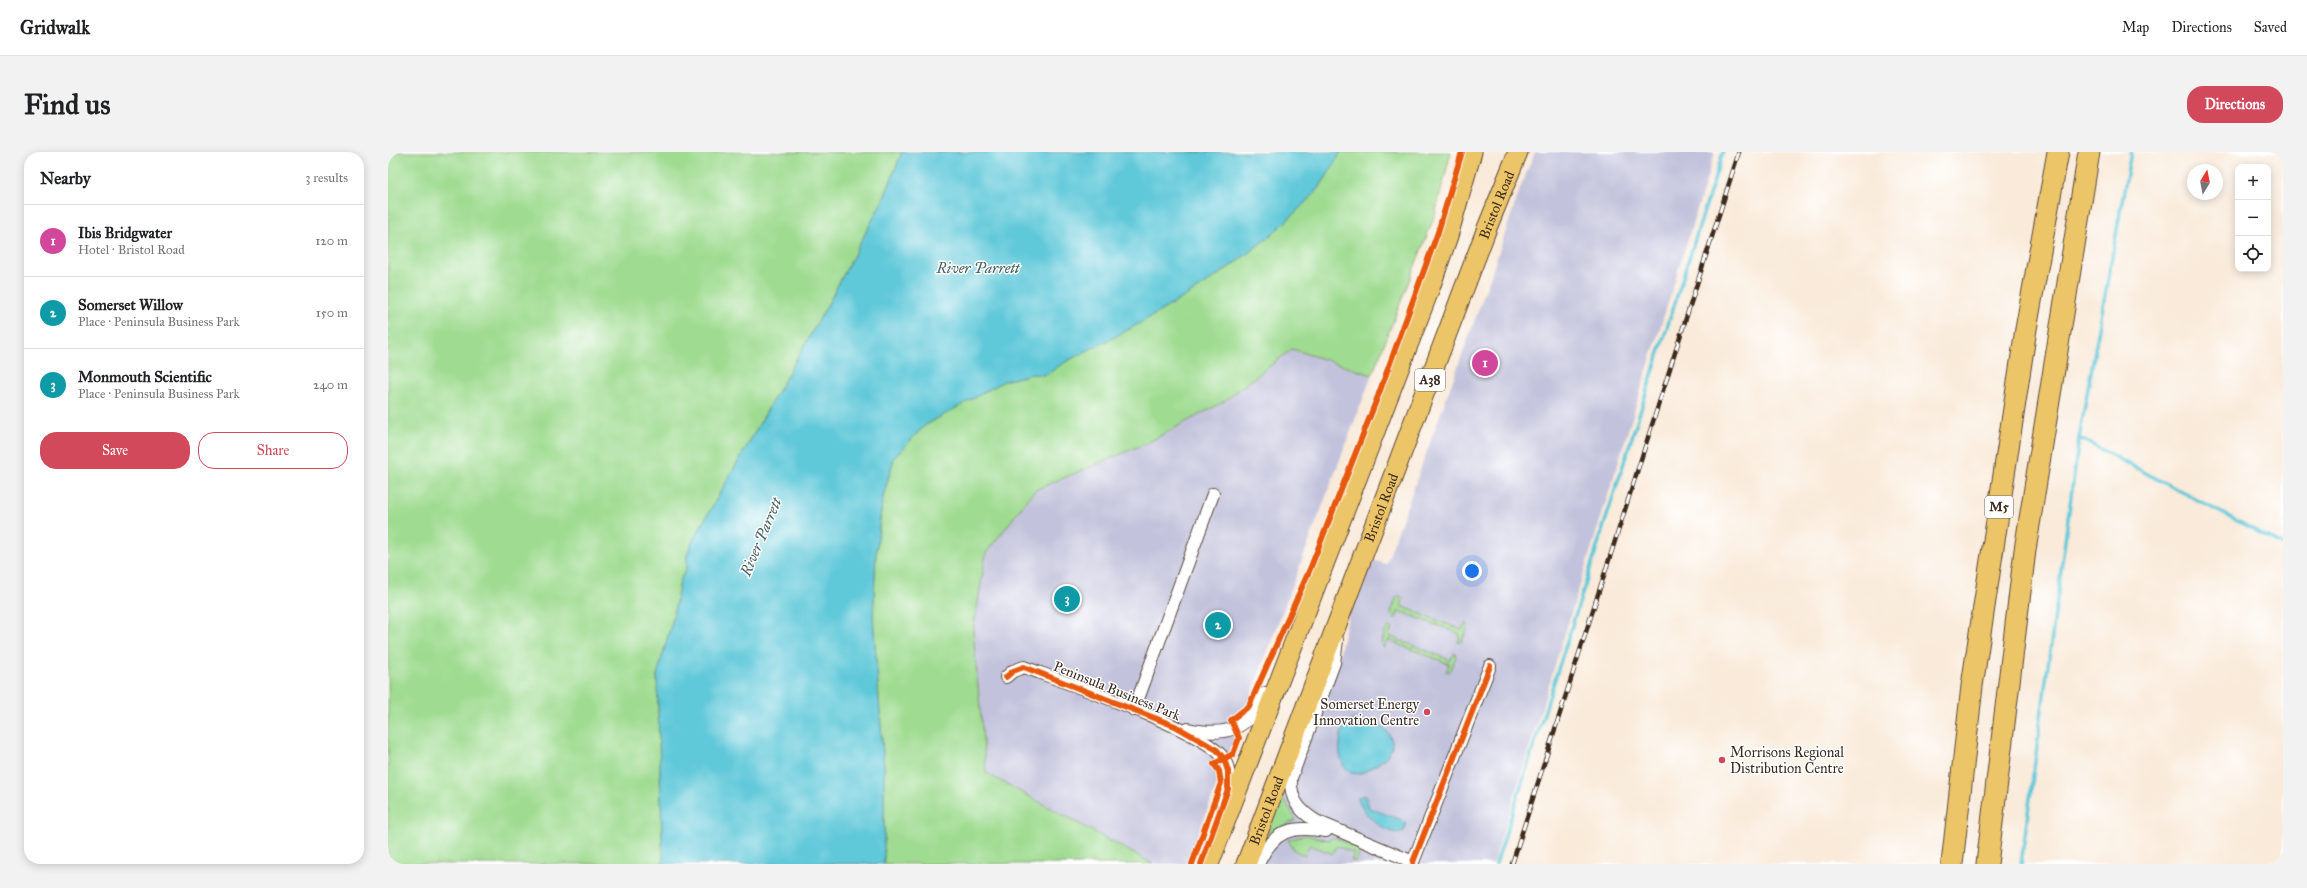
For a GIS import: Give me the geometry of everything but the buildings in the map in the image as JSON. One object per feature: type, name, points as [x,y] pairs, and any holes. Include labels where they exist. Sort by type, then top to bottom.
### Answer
[{"type":"highway","name":"M5","points":[[1952,864],[1972,686],[2026,328],[2058,152]]},
{"type":"highway","name":"M5","points":[[1987,864],[2025,550],[2089,152]]},
{"type":"main road","name":"A38","points":[[1209,864],[1430,288],[1448,236],[1472,152]]},
{"type":"main road","name":"Bristol Road","points":[[1246,864],[1343,605],[1518,152]]},
{"type":"street","name":"Peninsula Business Park","points":[[1134,710],[1213,494]]},
{"type":"street","points":[[1343,605],[1334,663],[1297,758],[1291,778],[1290,790],[1294,801],[1305,814],[1343,834],[1413,863],[1490,666]]},
{"type":"street","name":"Peninsula Business Park","points":[[1175,726],[1206,733],[1221,733],[1235,728],[1247,721],[1258,710],[1283,655],[1300,627]]},
{"type":"street","name":"Peninsula Business Park","points":[[1006,678],[1013,671],[1024,667],[1175,726],[1217,750],[1224,759],[1228,771],[1228,789],[1201,864]]},
{"type":"street","points":[[1258,864],[1264,852],[1275,839],[1292,829],[1308,828],[1343,834]]},
{"type":"shaded area","points":[[1535,152],[1715,152],[1493,864],[1263,864],[1275,832],[1286,791],[1338,661],[1350,609],[1369,559],[1386,564],[1490,278],[1520,189]]},
{"type":"shaded area","points":[[1292,349],[1372,375],[1187,864],[1153,864],[986,773],[973,632],[986,553],[1035,490],[1147,443],[1223,402]]},
{"type":"green space","points":[[388,152],[902,152],[884,198],[828,304],[692,542],[687,556],[687,567],[680,581],[672,622],[657,675],[663,864],[388,864]]},
{"type":"green space","points":[[1341,152],[1451,152],[1435,215],[1372,375],[1292,349],[1223,402],[1147,443],[1035,490],[986,553],[973,632],[986,773],[1153,864],[884,864],[884,768],[873,617],[876,555],[882,501],[894,458],[924,426],[1004,381],[1032,374],[1046,375],[1074,357],[1122,333],[1174,303],[1249,253],[1272,234],[1319,188]]},
{"type":"green space","points":[[1399,596],[1404,598],[1401,606],[1462,630],[1465,622],[1467,623],[1468,627],[1462,641],[1458,643],[1460,634],[1399,611],[1396,618],[1393,618],[1391,613],[1396,598]]},
{"type":"green space","points":[[1389,627],[1392,628],[1389,636],[1450,660],[1455,652],[1456,657],[1450,671],[1446,672],[1449,664],[1388,640],[1384,648],[1382,645],[1383,636]]},
{"type":"green space","points":[[1282,796],[1296,820],[1268,834],[1267,833]]},
{"type":"green space","points":[[1306,835],[1329,840],[1332,837],[1354,846],[1359,850],[1358,858],[1355,861],[1351,861],[1354,853],[1336,846],[1333,854],[1309,845],[1305,856],[1294,850],[1288,840]]},
{"type":"water","name":"River Parrett","points":[[902,152],[1341,152],[1319,188],[1272,234],[1249,253],[1174,303],[1112,338],[1074,357],[1046,375],[1032,374],[1004,381],[924,426],[894,458],[882,501],[876,555],[873,617],[884,768],[884,864],[663,864],[657,675],[672,622],[680,581],[687,567],[687,556],[692,542],[828,304],[884,198]]},
{"type":"water","points":[[1355,719],[1362,721],[1372,728],[1383,727],[1391,738],[1392,744],[1389,753],[1385,758],[1365,772],[1355,774],[1346,769],[1343,764],[1340,748],[1343,728]]},
{"type":"water","points":[[1365,795],[1369,808],[1402,820],[1406,824],[1404,831],[1398,833],[1391,831],[1376,823],[1359,803],[1358,797]]},
{"type":"waterway","points":[[1496,864],[1723,152]]},
{"type":"waterway","points":[[2021,864],[2079,438],[2131,152]]},
{"type":"waterway","points":[[2079,438],[2283,545]]},
{"type":"railway","points":[[1512,864],[1739,152]]},
{"type":"cycle path","points":[[1192,864],[1221,783],[1219,771],[1214,764],[1233,754],[1239,738],[1231,720],[1249,706],[1310,569],[1378,396],[1438,232],[1462,152]]},
{"type":"cycle path","points":[[1413,862],[1490,666]]},
{"type":"cycle path","points":[[1006,677],[1013,671],[1024,667],[1175,726],[1217,750],[1224,759],[1228,771],[1228,789],[1201,864]]},
{"type":"place","name":"Ibis Bridgwater","points":[[1485,363]]},
{"type":"place","name":"Monmouth Scientific","points":[[1067,599]]},
{"type":"place","name":"Somerset Willow","points":[[1218,625]]},
{"type":"place","name":"Somerset Energy Innovation Centre","points":[[1427,712]]},
{"type":"place","name":"Morrisons Regional Distribution Centre","points":[[1722,760]]}]
